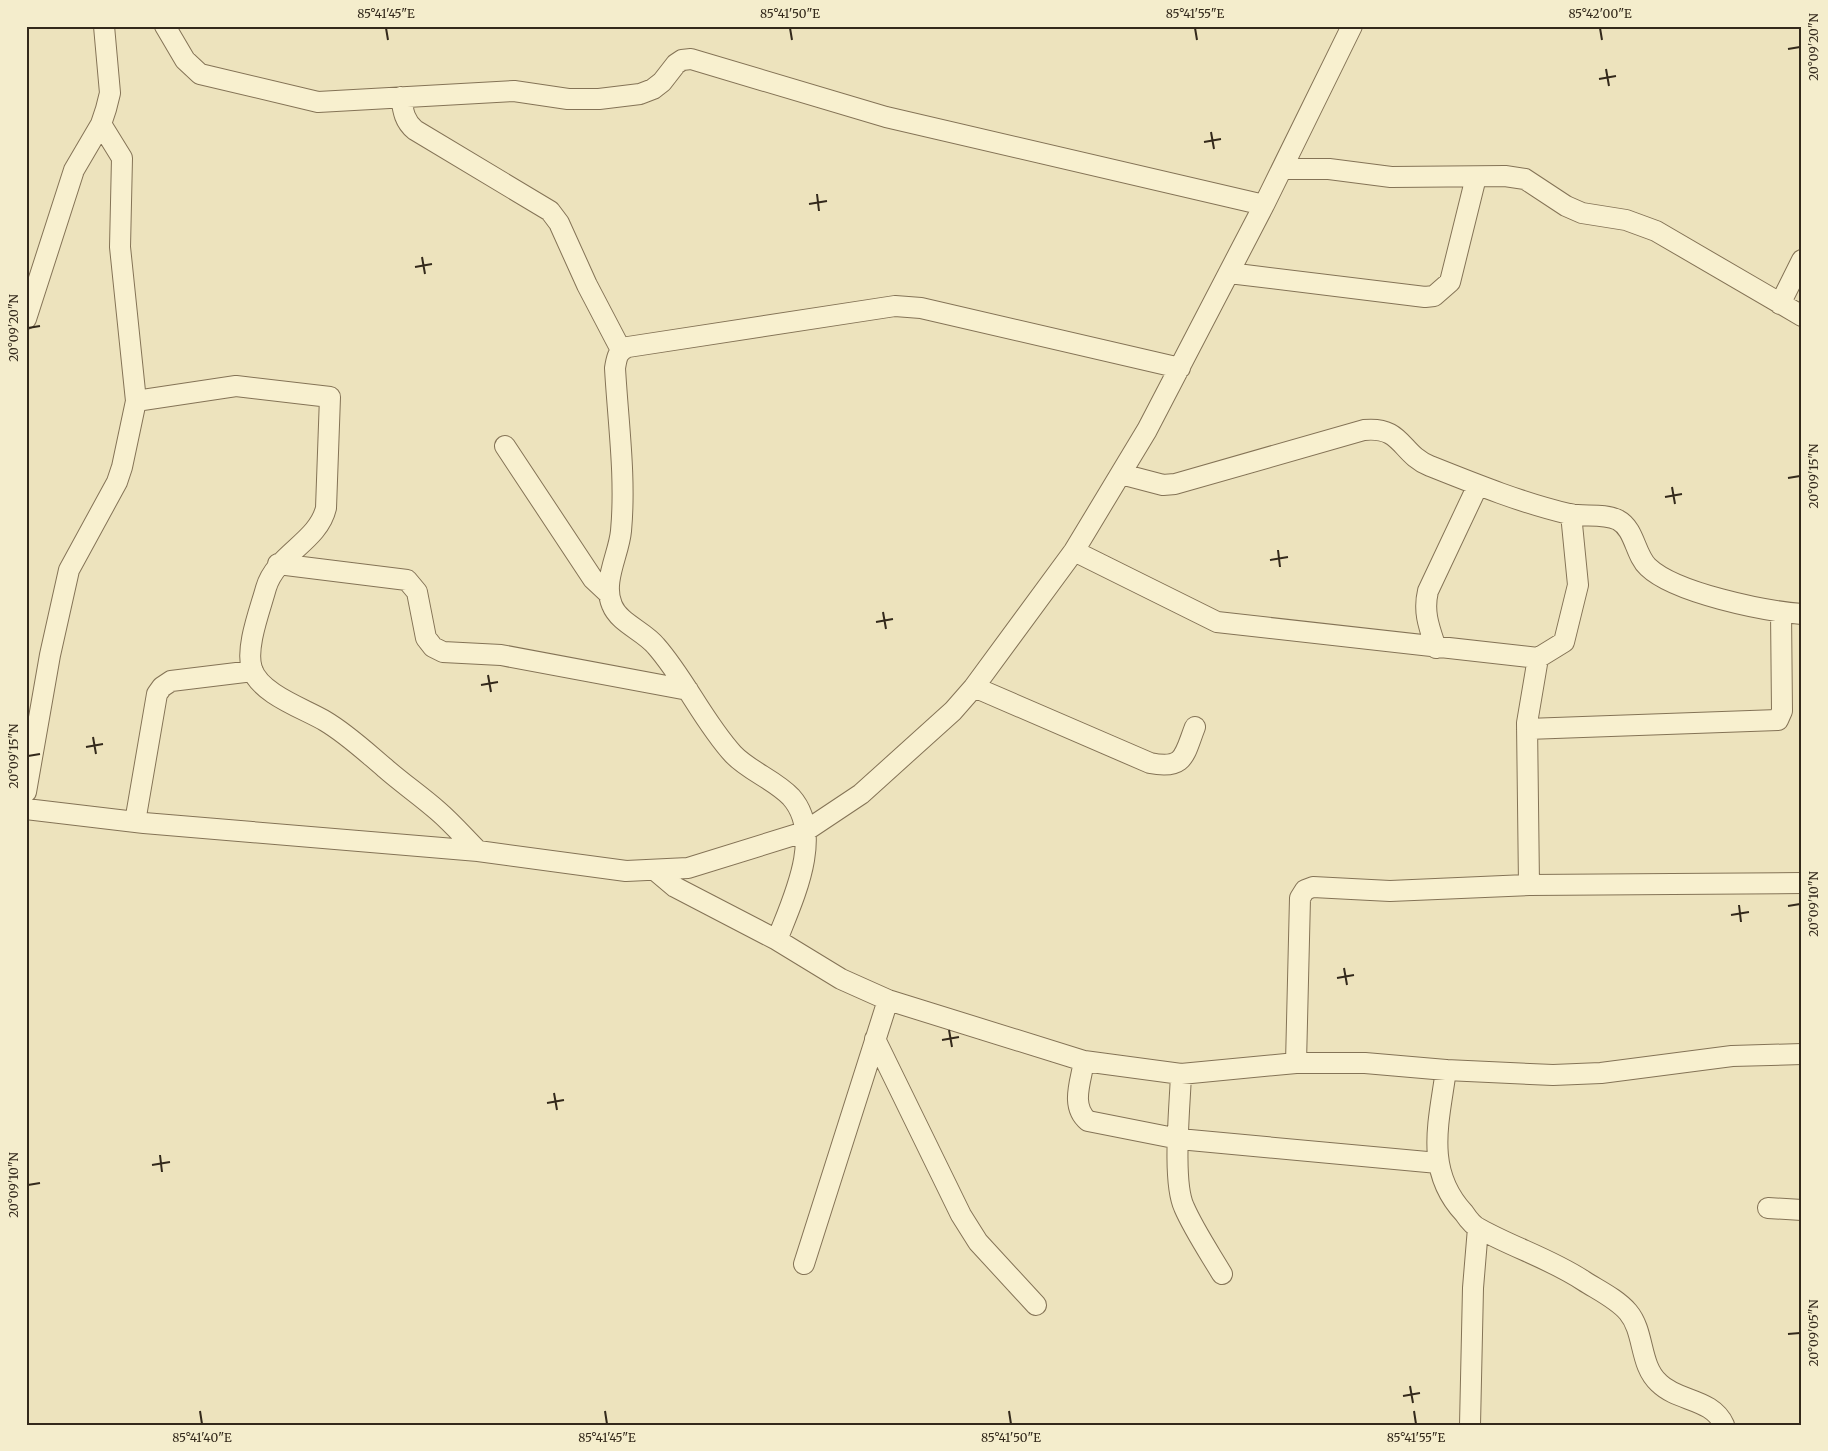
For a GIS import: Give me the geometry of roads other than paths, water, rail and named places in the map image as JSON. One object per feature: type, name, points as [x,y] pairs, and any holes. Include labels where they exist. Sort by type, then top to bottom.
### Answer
[{"type":"street","points":[[26,319],[74,170],[100,124],[110,93],[104,26]]},
{"type":"street","points":[[165,26],[185,60],[200,74],[318,102],[514,91],[568,99],[622,97],[653,89],[662,82],[676,64],[682,60],[691,59],[886,117],[1264,205]]},
{"type":"street","points":[[26,810],[135,822],[478,851],[626,871],[688,868],[804,832],[861,794],[953,711],[974,687],[1074,551],[1147,430],[1180,368],[1283,169],[1352,26]]},
{"type":"street","points":[[401,97],[404,116],[408,125],[550,211],[559,223],[587,285],[621,350]]},
{"type":"street","points":[[26,792],[50,656],[69,570],[116,482],[122,467],[136,401],[120,247],[122,158],[100,124]]},
{"type":"street","points":[[1283,169],[1329,169],[1391,177],[1505,176],[1526,179],[1566,206],[1582,213],[1642,224],[1802,316]]},
{"type":"street","points":[[1229,273],[1425,297],[1434,296],[1450,282],[1476,177]]},
{"type":"street","points":[[1780,304],[1802,260]]},
{"type":"street","points":[[777,940],[802,874],[806,849],[800,810],[790,796],[734,755],[654,644],[616,613],[609,594],[609,581],[621,534],[623,502],[615,368],[617,356],[621,350],[628,347],[895,306],[921,308],[1180,368]]},
{"type":"street","points":[[136,401],[236,386],[330,397],[326,508],[323,519],[313,532],[278,564],[270,575],[250,648],[253,671],[259,680],[287,702],[326,721],[352,741],[438,811],[478,851]]},
{"type":"street","points":[[1121,474],[1163,485],[1175,484],[1364,430],[1375,429],[1396,437],[1415,458],[1424,464],[1478,485],[1571,514],[1608,517],[1623,524],[1639,556],[1656,574],[1707,596],[1781,612],[1802,614]]},
{"type":"street","points":[[505,446],[593,580],[609,594]]},
{"type":"street","points":[[1436,648],[1426,615],[1425,605],[1428,590],[1478,485]]},
{"type":"street","points":[[1074,551],[1217,622],[1538,658],[1564,642],[1578,585],[1571,514]]},
{"type":"street","points":[[278,564],[407,580],[416,592],[426,638],[433,647],[443,652],[501,655],[688,690]]},
{"type":"street","points":[[1528,729],[1778,720],[1782,711],[1781,612]]},
{"type":"street","points":[[1529,885],[1528,729],[1538,658]]},
{"type":"street","points":[[135,822],[157,694],[162,686],[171,682],[253,671]]},
{"type":"street","points":[[974,687],[1150,763],[1164,766],[1176,765],[1182,760],[1195,727]]},
{"type":"street","points":[[656,871],[675,887],[777,940],[841,979],[888,1000],[1084,1061],[1181,1074],[1296,1063],[1365,1063],[1446,1070],[1553,1075],[1601,1073],[1732,1056],[1802,1054]]},
{"type":"street","points":[[1296,1063],[1300,898],[1305,890],[1313,887],[1390,891],[1529,885],[1802,883]]},
{"type":"street","points":[[804,1264],[888,1000]]},
{"type":"street","points":[[875,1039],[961,1215],[978,1242],[1036,1305]]},
{"type":"street","points":[[1084,1061],[1077,1105],[1080,1115],[1088,1121],[1179,1139],[1438,1163]]},
{"type":"street","points":[[1446,1070],[1436,1146],[1438,1163],[1454,1203],[1478,1228],[1553,1262],[1627,1311],[1635,1324],[1650,1374],[1660,1385],[1710,1408],[1720,1416],[1724,1425]]},
{"type":"street","points":[[1181,1074],[1178,1174],[1183,1206],[1222,1274]]},
{"type":"street","points":[[1768,1208],[1802,1210]]},
{"type":"street","points":[[1470,1425],[1473,1288],[1478,1228]]}]
